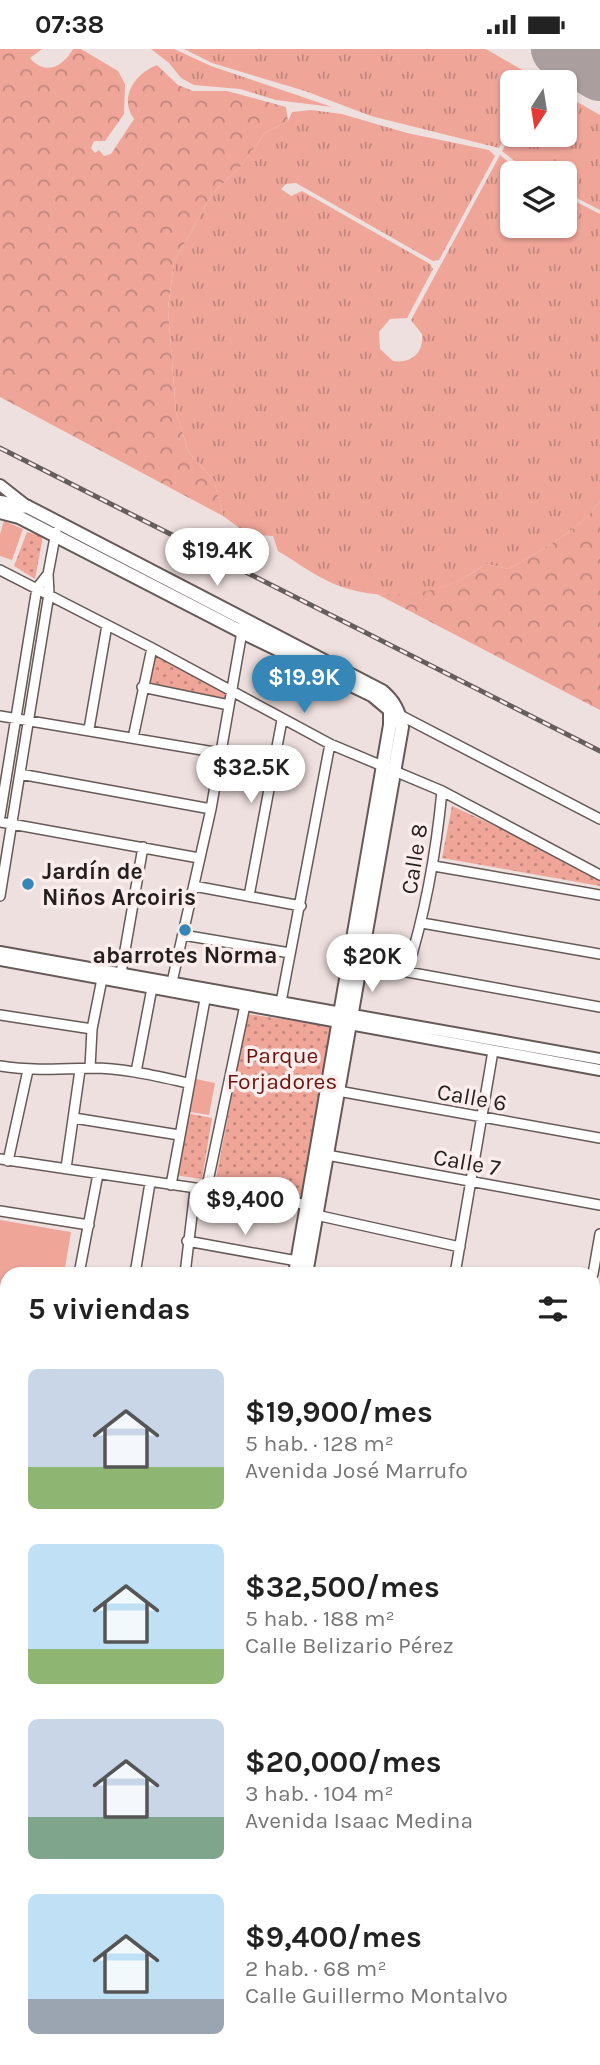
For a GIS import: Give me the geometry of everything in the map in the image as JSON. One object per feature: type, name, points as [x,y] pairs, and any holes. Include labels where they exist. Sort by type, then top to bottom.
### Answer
[{"type":"main road","points":[[1,509],[28,507],[56,529]]},
{"type":"main road","points":[[1,509],[56,529],[243,627],[382,691],[393,700],[402,727],[388,771],[345,1018],[307,1267]]},
{"type":"main road","points":[[296,1267],[327,1155],[338,1091],[345,1018]]},
{"type":"street","points":[[2,487],[28,507]]},
{"type":"street","points":[[1,509],[2,487]]},
{"type":"street","points":[[0,896],[50,594],[48,573],[56,529]]},
{"type":"street","points":[[0,570],[152,648],[282,720],[388,771],[442,791],[600,875]]},
{"type":"street","points":[[0,816],[37,588],[48,573]]},
{"type":"street","points":[[89,729],[107,625]]},
{"type":"street","points":[[172,982],[211,809],[243,627]]},
{"type":"street","points":[[133,738],[152,648]]},
{"type":"street","points":[[142,687],[229,705]]},
{"type":"street","points":[[395,712],[600,819]]},
{"type":"street","points":[[0,716],[220,753]]},
{"type":"street","points":[[249,896],[282,720]]},
{"type":"street","points":[[281,1002],[330,744]]},
{"type":"street","points":[[20,774],[211,809]]},
{"type":"street","name":"Calle 8","points":[[407,971],[422,923],[435,866],[442,791]]},
{"type":"street","points":[[0,823],[144,846],[199,858]]},
{"type":"street","points":[[121,973],[144,846]]},
{"type":"street","points":[[435,866],[600,895]]},
{"type":"street","points":[[194,886],[301,906]]},
{"type":"street","points":[[422,923],[600,954]]},
{"type":"street","points":[[183,935],[290,953]]},
{"type":"street","points":[[0,952],[172,982],[244,1005],[345,1018],[600,1059]]},
{"type":"street","points":[[0,960],[152,988],[281,1002],[493,1051],[600,1070]]},
{"type":"street","points":[[355,962],[600,1007]]},
{"type":"street","points":[[66,1168],[102,979]]},
{"type":"street","points":[[136,1072],[152,988]]},
{"type":"street","points":[[171,1185],[206,993]]},
{"type":"street","points":[[206,1191],[244,1005]]},
{"type":"street","points":[[0,1015],[92,1030]]},
{"type":"street","points":[[456,1267],[493,1051]]},
{"type":"street","points":[[0,1066],[28,1070],[136,1072],[188,1083]]},
{"type":"street","points":[[28,1070],[4,1160],[314,1209],[460,1247]]},
{"type":"street","name":"Calle 6","points":[[338,1091],[481,1119],[600,1138]]},
{"type":"street","points":[[74,1118],[179,1135]]},
{"type":"street","name":"Calle 7","points":[[327,1155],[600,1205]]},
{"type":"street","points":[[80,1267],[98,1174]]},
{"type":"street","points":[[136,1267],[150,1183]]},
{"type":"street","points":[[185,1267],[195,1190]]},
{"type":"street","points":[[0,1212],[89,1225]]},
{"type":"street","points":[[594,1267],[600,1234]]},
{"type":"street","points":[[187,1241],[292,1267]]},
{"type":"green space","points":[[0,49],[42,49],[30,58],[36,64],[48,68],[59,65],[73,49],[81,49],[118,71],[125,84],[124,114],[105,141],[94,141],[91,148],[95,153],[99,150],[104,156],[111,154],[134,119],[128,102],[136,80],[157,65],[178,85],[193,91],[227,91],[286,107],[288,121],[265,133],[240,167],[212,194],[174,262],[168,309],[176,412],[189,453],[214,480],[223,516],[0,397]]},
{"type":"green space","points":[[151,49],[174,49],[211,66],[332,107],[276,100],[240,89],[194,85],[181,78],[169,63]]},
{"type":"green space","points":[[184,49],[486,49],[522,70],[500,70],[499,148],[371,116],[305,91],[212,63]]},
{"type":"green space","points":[[578,102],[600,115],[600,210],[577,198],[577,161],[515,161],[502,151],[504,147],[578,147]]},
{"type":"green space","points":[[311,110],[342,114],[407,133],[489,150],[495,156],[439,260],[433,261],[296,183],[286,184],[281,189],[291,196],[302,191],[430,264],[433,269],[407,318],[390,319],[379,332],[380,349],[393,361],[411,359],[421,347],[422,334],[411,320],[500,155],[507,161],[500,161],[500,238],[577,238],[577,202],[600,214],[600,501],[570,531],[509,569],[485,564],[454,583],[399,595],[381,595],[336,585],[278,551],[273,536],[248,534],[223,516],[214,480],[189,453],[176,412],[168,309],[174,262],[212,194],[240,167],[265,133],[288,121],[292,112]]},
{"type":"green space","points":[[600,501],[600,710],[377,594],[405,594],[434,589],[461,579],[485,564],[509,569],[570,531]]},
{"type":"green space","points":[[4,521],[23,529],[12,560],[0,556],[0,534]]},
{"type":"green space","points":[[27,532],[43,536],[35,579],[14,566]]},
{"type":"green space","points":[[156,656],[226,694],[225,699],[150,684]]},
{"type":"green space","points":[[452,806],[547,850],[600,881],[600,886],[442,858]]},
{"type":"green space","name":"Parque Forjadores","points":[[248,1014],[335,1027],[300,1202],[214,1188]]},
{"type":"green space","points":[[196,1079],[215,1083],[209,1115],[190,1112]]},
{"type":"green space","points":[[186,1113],[212,1118],[202,1179],[174,1175]]},
{"type":"green space","points":[[0,1220],[71,1232],[65,1267],[0,1267]]},
{"type":"runway","points":[[559,49],[600,73]]},
{"type":"railway","points":[[0,448],[600,751]]},
{"type":"place","name":"Jardín de Niños Arcoiris","points":[[28,884]]},
{"type":"place","name":"abarrotes Norma","points":[[185,930]]}]
